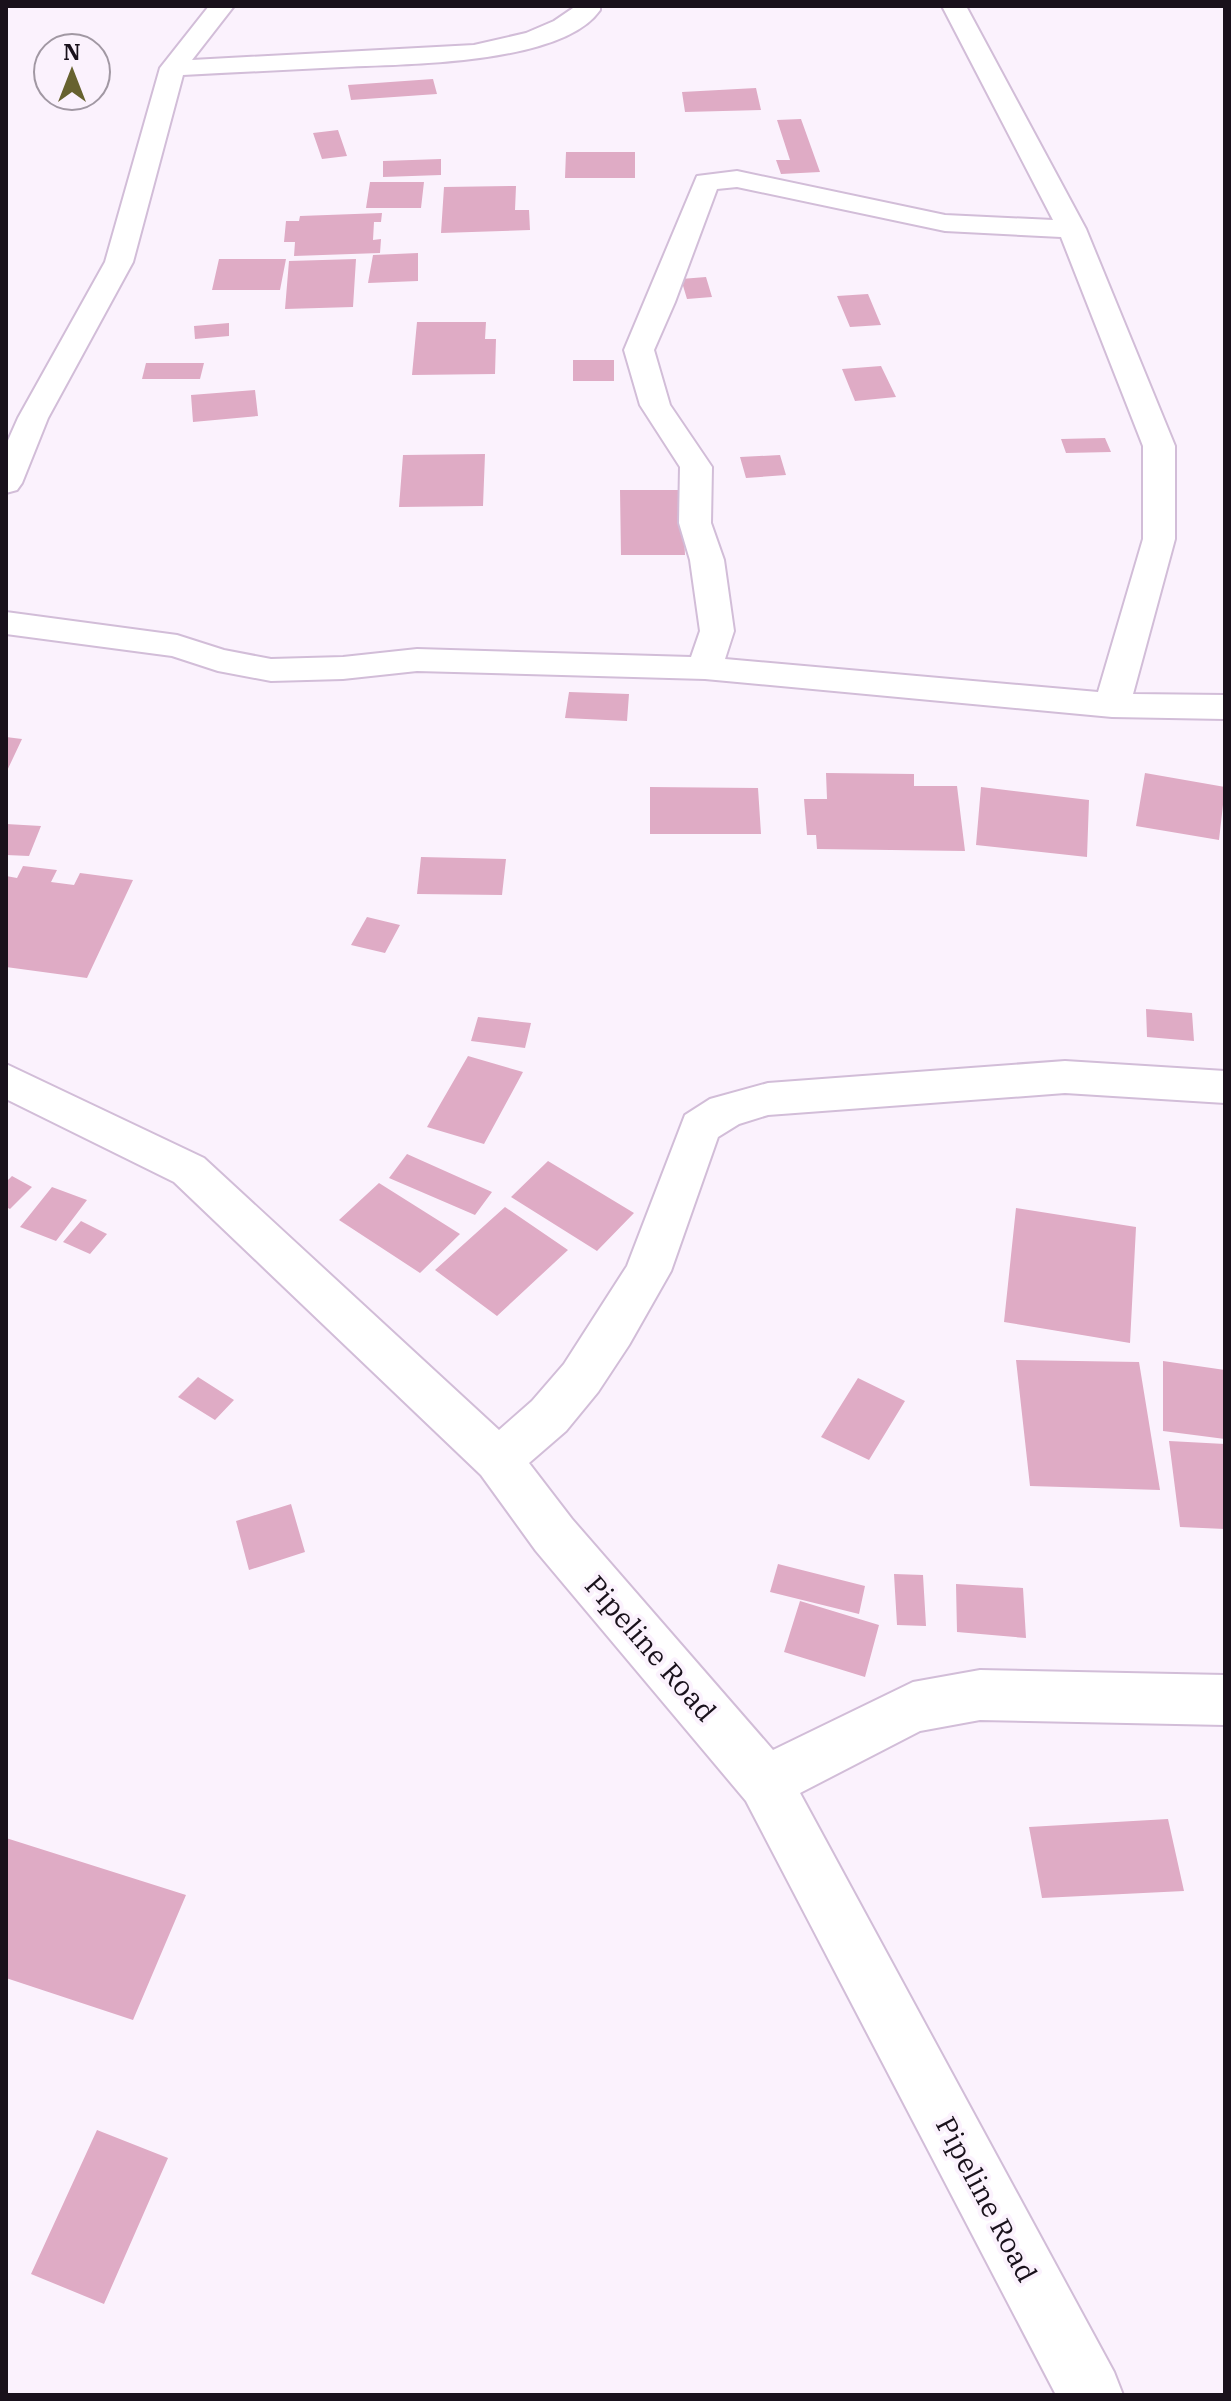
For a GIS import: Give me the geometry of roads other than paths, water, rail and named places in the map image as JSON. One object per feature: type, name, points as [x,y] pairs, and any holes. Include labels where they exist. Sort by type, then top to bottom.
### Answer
[{"type":"street","points":[[6,483],[33,418],[119,262],[172,68],[222,6]]},
{"type":"street","points":[[172,68],[478,51],[515,45],[566,27],[588,10],[588,6]]},
{"type":"street","points":[[954,6],[1072,229],[1159,446],[1159,539],[1112,705]]},
{"type":"street","points":[[705,668],[717,631],[707,560],[695,523],[696,467],[655,405],[639,350],[661,302],[706,182],[737,179],[945,223],[1072,229]]},
{"type":"street","points":[[6,623],[177,646],[218,660],[271,670],[343,668],[417,660],[705,668],[1112,705],[1225,707]]},
{"type":"street","points":[[498,1460],[549,1416],[581,1378],[613,1331],[648,1271],[700,1127],[725,1111],[768,1099],[1065,1077],[1225,1087]]},
{"type":"street","name":"Pipeline Road","points":[[11,1088],[189,1170],[498,1460],[554,1535],[765,1782],[1091,2395]]},
{"type":"street","points":[[765,1782],[913,1707],[945,1700],[980,1695],[1225,1700]]}]
